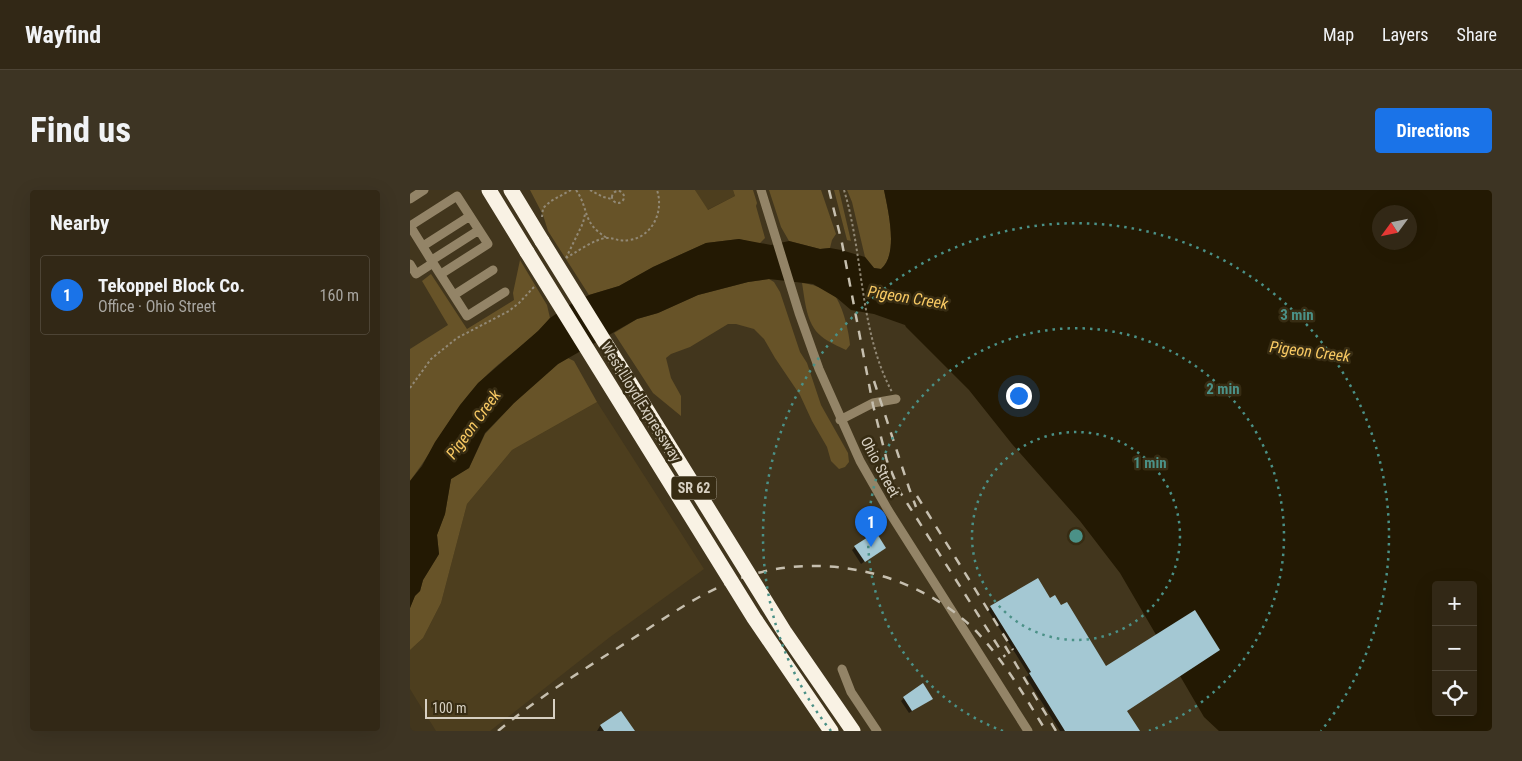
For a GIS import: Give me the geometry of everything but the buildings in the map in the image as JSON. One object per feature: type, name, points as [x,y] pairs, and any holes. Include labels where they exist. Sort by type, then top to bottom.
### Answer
[{"type":"highway","name":"West Lloyd Expressway","points":[[488,190],[754,618],[831,731]]},
{"type":"highway","name":"West Lloyd Expressway","points":[[511,190],[784,631],[852,731]]},
{"type":"street","points":[[410,199],[424,190]]},
{"type":"street","name":"Ohio Street","points":[[761,190],[799,313],[819,369],[840,420],[860,461],[888,510],[1028,731]]},
{"type":"street","points":[[441,274],[488,244],[455,193],[410,226],[467,316],[505,292]]},
{"type":"street","points":[[423,246],[470,216]]},
{"type":"street","points":[[410,264],[416,274],[479,230]]},
{"type":"street","points":[[454,295],[493,270]]},
{"type":"street","points":[[840,420],[873,403],[896,399]]},
{"type":"street","points":[[842,669],[851,692],[876,731]]},
{"type":"path","points":[[544,224],[543,208],[571,190]]},
{"type":"path","points":[[576,190],[583,204],[585,214],[598,233],[606,238]]},
{"type":"path","points":[[590,190],[603,197],[612,199],[616,204],[622,202],[624,198],[622,191],[614,191],[612,199]]},
{"type":"path","points":[[844,190],[873,344],[882,370],[896,399]]},
{"type":"path","points":[[566,258],[585,214]]},
{"type":"shaded area","points":[[530,190],[695,190],[708,210],[735,196],[733,190],[753,190],[765,238],[759,244],[739,239],[706,243],[653,267],[619,286],[589,295],[548,231],[543,215]]},
{"type":"shaded area","points":[[695,190],[733,190],[735,196],[707,210]]},
{"type":"shaded area","points":[[769,190],[821,190],[836,234],[830,248],[820,249],[789,241],[781,227]]},
{"type":"shaded area","points":[[834,190],[839,190],[851,241],[847,240]]},
{"type":"shaded area","points":[[847,190],[884,190],[890,220],[891,243],[890,253],[881,269],[874,268],[865,257],[852,202]]},
{"type":"shaded area","points":[[520,260],[547,305],[550,318],[534,335],[488,374],[469,394],[410,481],[410,349],[448,325],[422,281],[431,274],[467,329],[514,300],[513,293]]},
{"type":"shaded area","points":[[769,279],[774,282],[780,292],[800,352],[807,363],[821,405],[848,453],[849,462],[845,467],[839,469],[831,461],[827,447],[800,395],[764,339],[754,329],[736,324],[728,324],[690,347],[671,354],[666,358],[671,378],[681,396],[681,416],[653,393],[614,333],[637,319],[658,313],[698,295],[748,282]]},
{"type":"shaded area","points":[[802,283],[826,290],[837,299],[849,334],[850,345],[846,350],[821,336],[812,325],[807,311]]},
{"type":"shaded area","points":[[568,358],[574,361],[597,402],[512,450],[467,504],[441,603],[423,638],[410,650],[410,608],[415,595],[420,591],[423,580],[439,554],[437,535],[445,514],[451,479],[469,468],[485,434],[514,403],[558,364]]},
{"type":"shaded area","points":[[597,402],[704,569],[610,637],[490,731],[436,731],[410,689],[410,650],[423,638],[441,603],[467,504],[512,450]]},
{"type":"water","name":"Pigeon Creek","points":[[884,190],[1492,190],[1492,731],[1219,731],[1204,717],[1120,573],[1080,521],[1012,444],[969,390],[905,325],[874,314],[851,310],[837,298],[813,284],[769,279],[748,282],[698,295],[658,313],[637,319],[558,364],[514,403],[485,433],[469,468],[451,479],[445,514],[437,535],[439,554],[423,580],[420,591],[415,596],[410,608],[410,481],[422,466],[435,442],[460,405],[478,383],[538,331],[550,318],[589,295],[619,286],[653,267],[706,243],[739,239],[771,245],[789,241],[820,249],[841,250],[865,257],[874,268],[881,269],[890,253],[890,220]]},
{"type":"railway","points":[[829,190],[842,243],[873,405],[887,461],[900,492],[1005,657]]},
{"type":"railway","points":[[874,381],[916,507]]},
{"type":"railway","points":[[917,496],[1013,650]]},
{"type":"railway","points":[[498,731],[564,683],[700,597],[729,582],[744,577],[774,569],[805,566],[835,567],[866,572],[896,581],[924,593],[950,609],[985,641],[1013,678],[1046,731]]},
{"type":"railway","points":[[1005,646],[1056,731]]},
{"type":"place","name":"Tekoppel Block Co.","points":[[871,547]]}]
